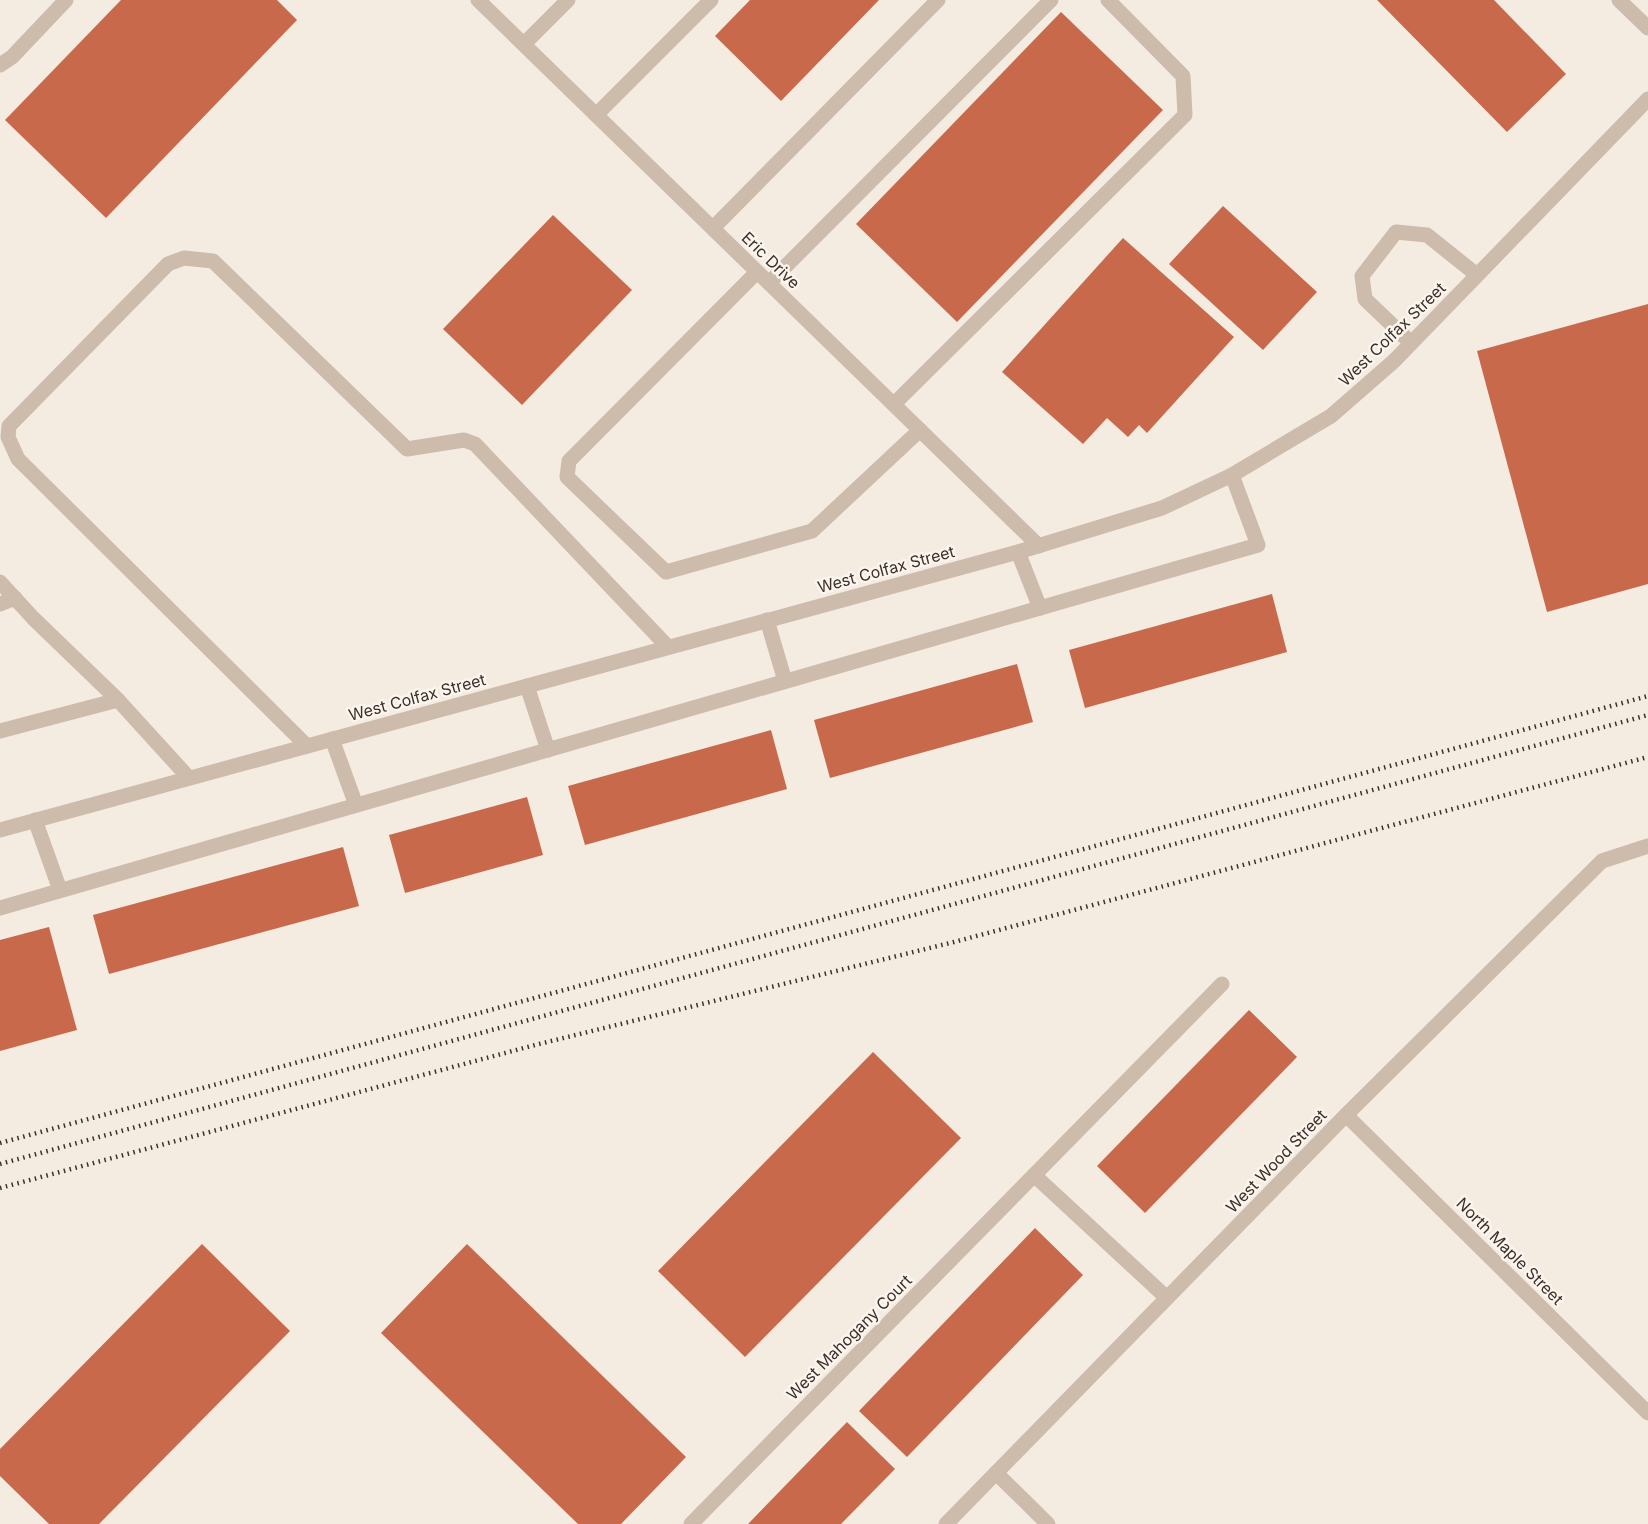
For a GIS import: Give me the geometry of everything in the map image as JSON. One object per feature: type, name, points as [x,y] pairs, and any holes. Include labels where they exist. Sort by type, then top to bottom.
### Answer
[{"type":"street","points":[[0,65],[12,57],[66,0]]},
{"type":"street","name":"Eric Drive","points":[[478,0],[1040,546]]},
{"type":"street","points":[[524,44],[568,0]]},
{"type":"street","points":[[596,115],[711,0]]},
{"type":"street","points":[[713,228],[938,0]]},
{"type":"street","points":[[769,283],[1051,0]]},
{"type":"street","points":[[894,405],[1185,115],[1183,76],[1108,0]]},
{"type":"street","points":[[1619,0],[1648,28]]},
{"type":"street","name":"West Colfax Street","points":[[0,830],[1040,546],[1162,508],[1232,475],[1331,416],[1394,361],[1648,99]]},
{"type":"street","points":[[1411,343],[1365,299],[1362,276],[1396,232],[1427,235],[1477,275]]},
{"type":"street","points":[[307,746],[18,459],[8,437],[9,426],[168,264],[184,258],[213,261],[407,449],[464,440],[475,444],[669,647]]},
{"type":"street","points":[[758,272],[569,461],[567,477],[666,572],[812,531],[920,429]]},
{"type":"street","points":[[0,908],[1258,545],[1232,475]]},
{"type":"street","points":[[1018,552],[1040,608]]},
{"type":"street","points":[[0,582],[7,601],[118,700],[189,778]]},
{"type":"street","points":[[767,620],[785,681]]},
{"type":"street","points":[[527,686],[548,750]]},
{"type":"street","points":[[0,731],[118,700]]},
{"type":"street","points":[[332,739],[356,805]]},
{"type":"street","points":[[35,820],[60,890]]},
{"type":"street","name":"West Wood Street","points":[[946,1524],[1346,1115],[1602,861],[1648,846]]},
{"type":"street","name":"West Mahogany Court","points":[[691,1524],[1222,984]]},
{"type":"street","name":"North Maple Street","points":[[1346,1115],[1648,1413]]},
{"type":"street","points":[[1034,1175],[1167,1298]]},
{"type":"street","points":[[996,1473],[1048,1524]]},
{"type":"building","points":[[121,0],[277,0],[297,20],[106,218],[5,120]]},
{"type":"building","points":[[750,0],[879,0],[781,101],[715,36]]},
{"type":"building","points":[[1377,0],[1494,0],[1566,74],[1507,132]]},
{"type":"building","points":[[1061,12],[1163,110],[957,322],[856,224]]},
{"type":"building","points":[[1223,206],[1317,292],[1263,350],[1169,264]]},
{"type":"building","points":[[553,215],[632,290],[522,405],[443,329]]},
{"type":"building","points":[[1123,238],[1234,337],[1147,433],[1139,425],[1128,437],[1107,418],[1083,444],[1002,372]]},
{"type":"building","points":[[1648,304],[1648,584],[1547,612],[1477,351]]},
{"type":"building","points":[[1272,594],[1287,652],[1085,708],[1069,650]]},
{"type":"building","points":[[1017,664],[1033,722],[830,778],[814,720]]},
{"type":"building","points":[[771,730],[787,789],[585,845],[568,786]]},
{"type":"building","points":[[527,797],[543,855],[405,893],[389,835]]},
{"type":"building","points":[[343,847],[359,906],[109,974],[93,915]]},
{"type":"building","points":[[49,927],[77,1030],[0,1051],[0,940]]},
{"type":"building","points":[[1249,1010],[1297,1057],[1145,1213],[1097,1166]]},
{"type":"building","points":[[873,1052],[961,1138],[745,1357],[658,1271]]},
{"type":"building","points":[[1035,1228],[1083,1275],[907,1457],[859,1411]]},
{"type":"building","points":[[202,1244],[290,1331],[99,1524],[49,1524],[0,1476],[0,1449]]},
{"type":"building","points":[[467,1244],[686,1457],[621,1524],[578,1524],[381,1333]]},
{"type":"building","points":[[847,1422],[895,1469],[841,1524],[748,1524]]},
{"type":"railway","points":[[0,1143],[1648,696]]},
{"type":"railway","points":[[0,1164],[1648,715]]},
{"type":"railway","points":[[0,1188],[535,1045],[954,942],[1648,757]]}]
